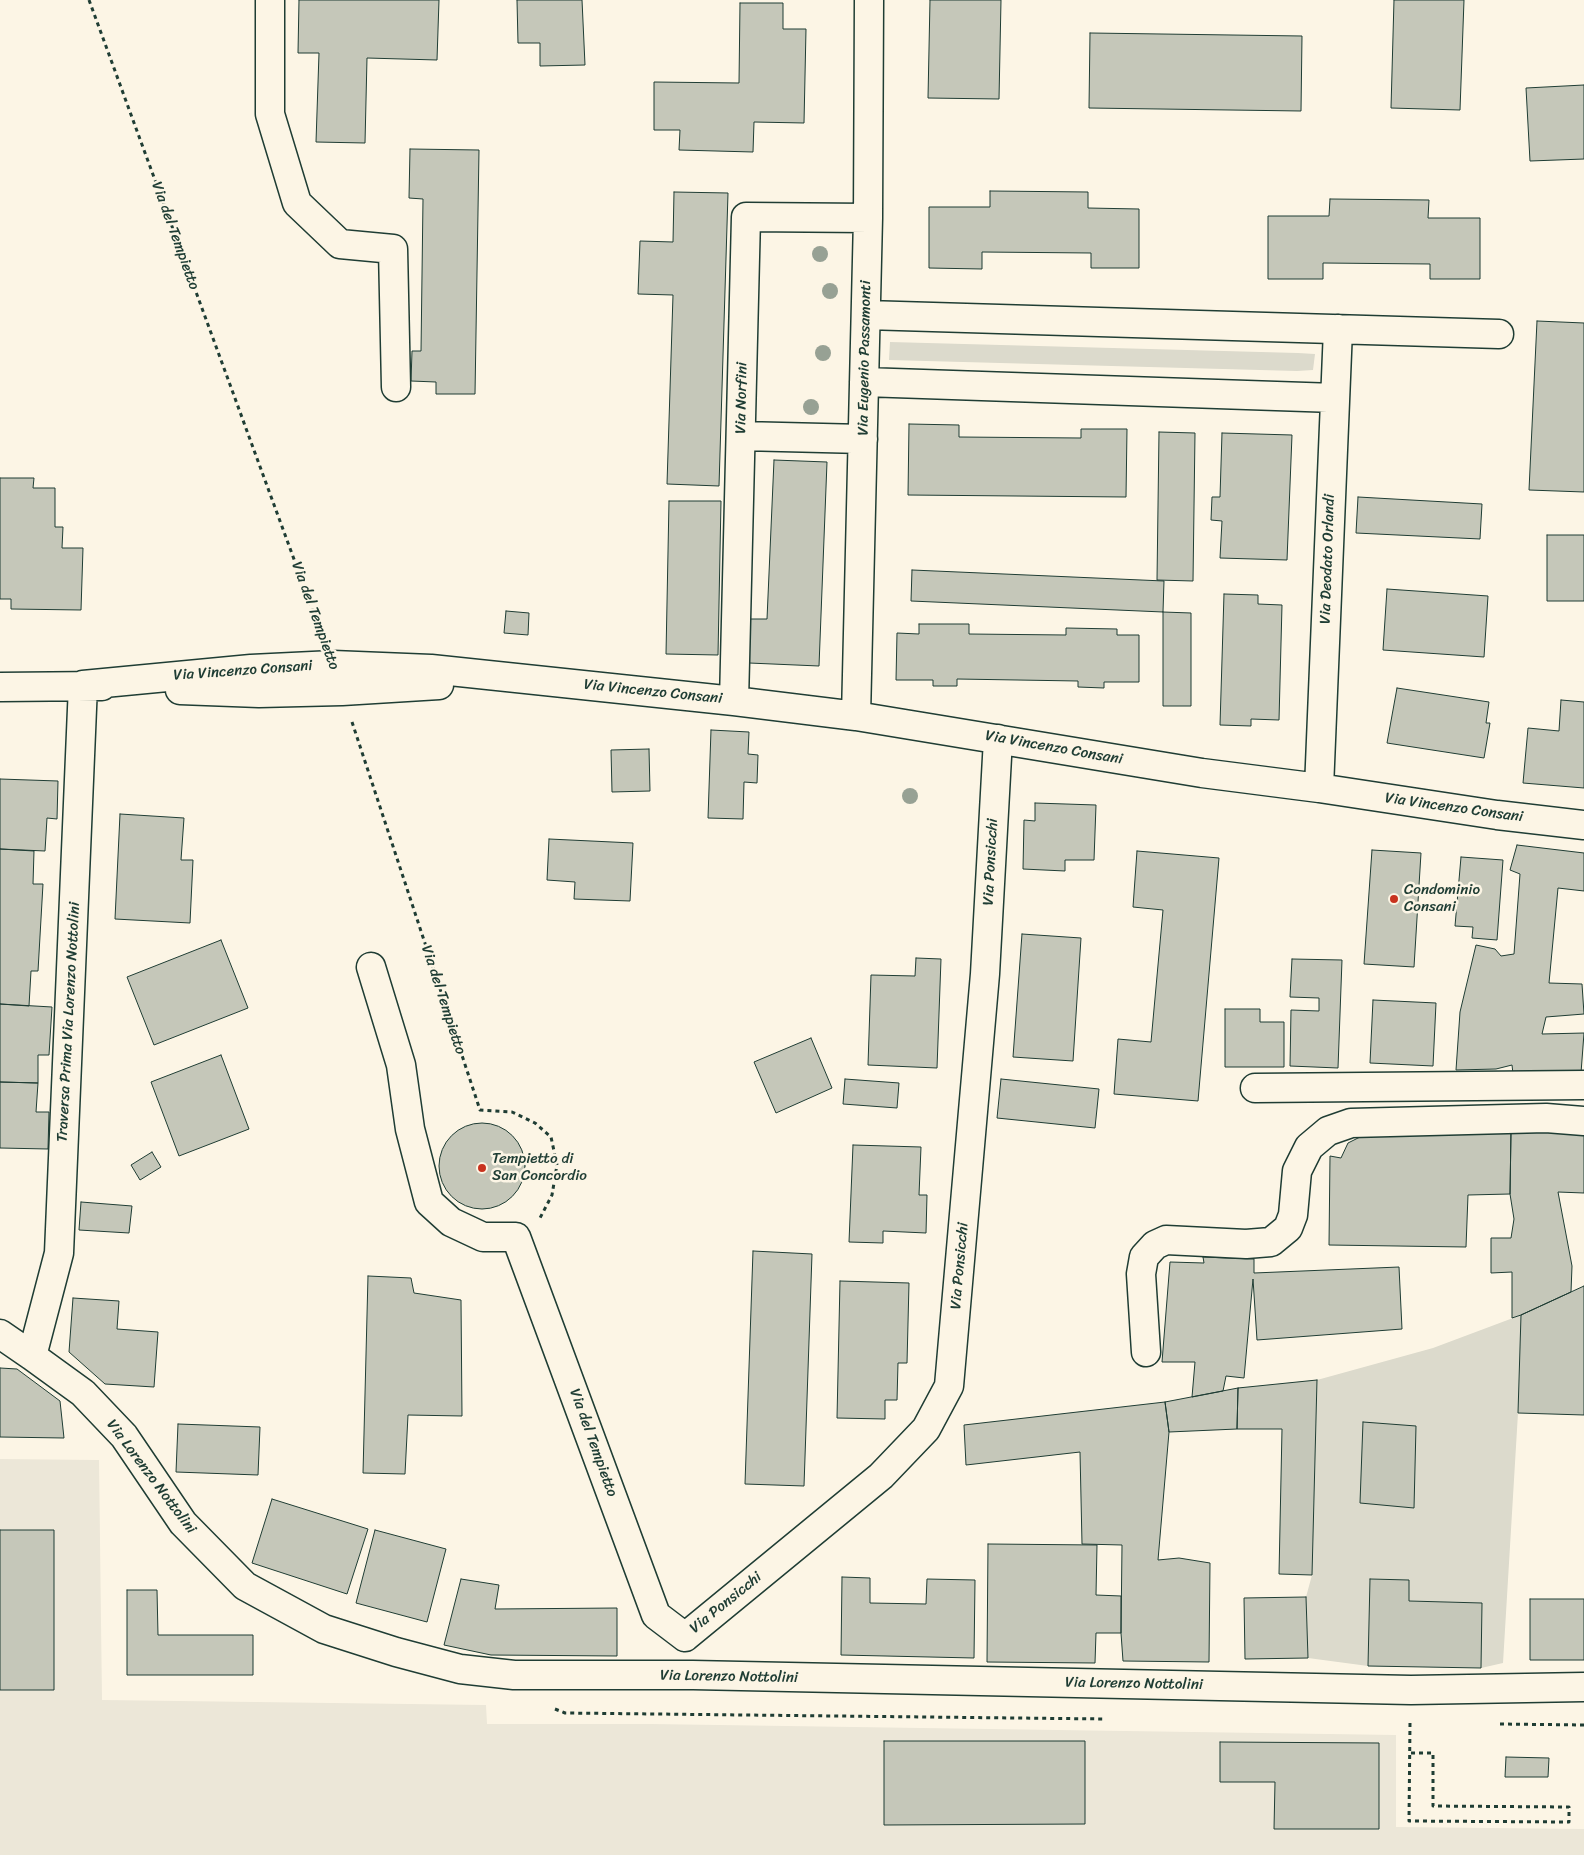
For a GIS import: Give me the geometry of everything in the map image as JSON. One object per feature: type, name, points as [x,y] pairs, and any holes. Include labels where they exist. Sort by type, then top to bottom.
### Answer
[{"type":"street","points":[[270,0],[270,114],[297,203],[340,244],[393,249],[396,387]]},
{"type":"street","name":"Via Eugenio Passamonti","points":[[856,716],[868,218],[869,0]]},
{"type":"street","name":"Via Norfini","points":[[734,701],[746,217],[868,218]]},
{"type":"street","points":[[866,315],[1499,334]]},
{"type":"street","name":"Via Deodato Orlandi","points":[[1319,788],[1338,330]]},
{"type":"street","points":[[864,382],[1335,398]]},
{"type":"street","points":[[741,436],[863,439]]},
{"type":"street","name":"Via Vincenzo Consani","points":[[83,685],[251,668],[333,665],[431,669],[856,716],[1202,773],[1319,788],[1498,815],[1584,825]]},
{"type":"street","name":"Via Vincenzo Consani","points":[[0,686],[83,685],[259,693],[342,691],[523,679]]},
{"type":"street","name":"Traversa Prima Via Lorenzo Nottolini","points":[[32,1356],[59,1253],[83,685]]},
{"type":"street","name":"Via Ponsicchi","points":[[693,1676],[685,1637],[880,1476],[926,1429],[950,1386],[985,974],[998,739]]},
{"type":"street","points":[[371,967],[401,1065],[410,1129],[429,1202],[451,1222],[484,1237],[516,1237]]},
{"type":"street","points":[[1255,1088],[1584,1085]]},
{"type":"street","points":[[1146,1352],[1141,1274],[1144,1257],[1154,1245],[1166,1240],[1246,1244],[1270,1242],[1288,1228],[1293,1215],[1297,1171],[1309,1147],[1328,1131],[1351,1123],[1546,1118],[1584,1121]]},
{"type":"street","name":"Via del Tempietto","points":[[516,1237],[656,1615],[685,1637]]},
{"type":"street","name":"Via Lorenzo Nottolini","points":[[0,1334],[83,1393],[124,1436],[183,1522],[245,1586],[324,1629],[396,1652],[460,1669],[514,1675],[693,1676],[1411,1690],[1584,1688]]},
{"type":"path","name":"Via del Tempietto","points":[[88,0],[333,665]]},
{"type":"path","name":"Via del Tempietto","points":[[342,691],[480,1110],[512,1112],[535,1123],[552,1137],[557,1165],[552,1195],[537,1222],[516,1237]]},
{"type":"path","points":[[1410,1754],[1434,1754],[1433,1806],[1569,1807],[1569,1822],[1409,1821],[1410,1754]]},
{"type":"shaded area","points":[[890,342],[1315,354],[1313,370],[1297,371],[889,360]]},
{"type":"shaded area","points":[[1521,1315],[1518,1413],[1503,1663],[1481,1668],[1482,1603],[1409,1601],[1409,1580],[1370,1579],[1368,1666],[1308,1658],[1306,1597],[1312,1575],[1317,1380],[1433,1348]]},
{"type":"shaded area","points":[[0,1459],[99,1460],[102,1700],[486,1705],[487,1724],[651,1724],[1396,1735],[1396,1827],[1584,1829],[1584,1855],[0,1855]]},
{"type":"building","points":[[299,0],[439,0],[437,60],[367,58],[365,143],[316,142],[319,53],[298,53]]},
{"type":"building","points":[[517,0],[582,0],[585,65],[540,66],[540,43],[518,43]]},
{"type":"building","points":[[930,0],[1001,0],[999,99],[928,98]]},
{"type":"building","points":[[1394,0],[1464,0],[1460,110],[1391,108]]},
{"type":"building","points":[[740,3],[783,3],[783,29],[806,29],[804,123],[754,122],[753,152],[679,150],[680,130],[654,130],[654,82],[739,83]]},
{"type":"building","points":[[1090,33],[1302,36],[1301,111],[1089,108]]},
{"type":"building","points":[[1584,85],[1584,159],[1530,161],[1526,88]]},
{"type":"building","points":[[410,149],[479,150],[475,394],[436,394],[436,382],[411,381],[412,351],[421,351],[423,199],[409,198]]},
{"type":"building","points":[[990,191],[1088,192],[1088,208],[1139,209],[1139,268],[1091,268],[1091,253],[982,252],[982,269],[929,268],[929,207],[990,207]]},
{"type":"building","points":[[674,192],[728,193],[719,486],[667,484],[673,295],[638,294],[640,241],[673,242]]},
{"type":"building","points":[[1330,199],[1429,200],[1428,218],[1480,218],[1480,279],[1430,279],[1430,264],[1323,263],[1323,279],[1268,279],[1268,216],[1329,216]]},
{"type":"building","points":[[1537,321],[1584,323],[1584,492],[1529,490]]},
{"type":"building","points":[[909,424],[959,425],[959,437],[1081,438],[1081,429],[1127,429],[1126,497],[908,495]]},
{"type":"building","points":[[1159,432],[1195,433],[1193,581],[1157,580]]},
{"type":"building","points":[[1222,433],[1292,435],[1287,560],[1220,558],[1222,521],[1211,520],[1212,497],[1220,497]]},
{"type":"building","points":[[774,460],[827,462],[819,666],[749,663],[750,619],[767,619]]},
{"type":"building","points":[[0,478],[34,478],[33,488],[55,488],[55,527],[63,527],[62,548],[83,548],[81,610],[11,609],[11,599],[0,599]]},
{"type":"building","points":[[1358,497],[1482,504],[1480,539],[1356,533]]},
{"type":"building","points":[[669,501],[721,501],[718,655],[666,654]]},
{"type":"building","points":[[1547,535],[1584,535],[1584,601],[1547,601]]},
{"type":"building","points":[[912,570],[1164,581],[1163,612],[911,601]]},
{"type":"building","points":[[1387,589],[1488,596],[1484,657],[1383,650]]},
{"type":"building","points":[[1224,594],[1258,595],[1258,604],[1282,605],[1279,720],[1251,719],[1251,726],[1220,725]]},
{"type":"building","points":[[506,611],[529,613],[528,635],[504,633]]},
{"type":"building","points":[[1163,612],[1191,613],[1191,706],[1163,706]]},
{"type":"building","points":[[919,624],[969,624],[969,634],[1066,635],[1066,628],[1117,629],[1117,635],[1139,635],[1139,682],[1104,682],[1104,688],[1078,687],[1078,681],[957,679],[957,686],[933,686],[933,680],[896,680],[897,633],[919,634]]},
{"type":"building","points":[[1397,688],[1489,702],[1486,723],[1490,723],[1484,758],[1387,743]]},
{"type":"building","points":[[1561,700],[1584,702],[1584,788],[1523,783],[1528,728],[1559,731]]},
{"type":"building","points":[[711,730],[749,732],[748,754],[758,755],[757,783],[744,782],[743,819],[708,818]]},
{"type":"building","points":[[649,749],[650,791],[612,792],[611,750]]},
{"type":"building","points":[[0,779],[58,781],[57,819],[47,818],[45,851],[0,849]]},
{"type":"building","points":[[1035,803],[1096,805],[1094,860],[1065,860],[1065,871],[1023,869],[1024,820],[1035,821]]},
{"type":"building","points":[[120,814],[184,818],[181,860],[193,860],[190,923],[115,919]]},
{"type":"building","points":[[549,839],[633,843],[630,901],[574,899],[575,882],[547,880]]},
{"type":"building","points":[[1517,845],[1584,853],[1584,891],[1558,888],[1549,983],[1582,984],[1584,1014],[1546,1017],[1542,1034],[1584,1033],[1581,1073],[1513,1074],[1512,1065],[1496,1069],[1456,1070],[1460,1012],[1476,945],[1495,949],[1501,956],[1514,954],[1520,874],[1510,870]]},
{"type":"building","points":[[0,849],[34,851],[33,884],[43,884],[38,971],[31,971],[29,1006],[0,1004]]},
{"type":"building","name":"Condominio Consani","points":[[1372,850],[1421,853],[1414,967],[1364,964]]},
{"type":"building","points":[[1137,851],[1219,858],[1198,1101],[1114,1094],[1118,1039],[1151,1042],[1163,910],[1133,907]]},
{"type":"building","points":[[1461,857],[1503,860],[1497,940],[1472,938],[1473,927],[1455,926]]},
{"type":"building","points":[[1022,934],[1081,938],[1073,1061],[1013,1057]]},
{"type":"building","points":[[221,940],[248,1008],[154,1045],[127,977]]},
{"type":"building","points":[[916,958],[941,959],[937,1068],[868,1065],[871,975],[915,976]]},
{"type":"building","points":[[1292,959],[1342,960],[1338,1068],[1290,1066],[1291,1010],[1319,1011],[1319,998],[1290,997]]},
{"type":"building","points":[[1373,1000],[1436,1003],[1433,1066],[1370,1063]]},
{"type":"building","points":[[0,1004],[52,1007],[49,1055],[38,1055],[38,1083],[0,1082]]},
{"type":"building","points":[[1225,1009],[1260,1009],[1260,1022],[1284,1022],[1284,1067],[1225,1067]]},
{"type":"building","points":[[811,1038],[832,1088],[776,1113],[754,1062]]},
{"type":"building","points":[[221,1055],[249,1129],[179,1156],[151,1082]]},
{"type":"building","points":[[845,1079],[899,1083],[897,1108],[843,1104]]},
{"type":"building","points":[[1001,1079],[1099,1089],[1095,1128],[997,1118]]},
{"type":"building","points":[[0,1082],[38,1083],[36,1112],[49,1112],[48,1149],[0,1148]]},
{"type":"building","name":"Tempietto di San Concordio","points":[[474,1123],[490,1123],[499,1126],[513,1135],[522,1149],[525,1166],[522,1183],[513,1197],[499,1206],[490,1209],[474,1209],[458,1202],[446,1190],[439,1174],[439,1158],[446,1142],[458,1130]]},
{"type":"building","points":[[1584,1129],[1584,1193],[1558,1192],[1572,1266],[1571,1292],[1512,1318],[1512,1272],[1491,1273],[1491,1238],[1511,1238],[1514,1219],[1510,1194],[1511,1131]]},
{"type":"building","points":[[1511,1131],[1510,1194],[1468,1195],[1466,1247],[1329,1245],[1330,1156],[1341,1158],[1348,1143],[1370,1132]]},
{"type":"building","points":[[853,1145],[921,1147],[919,1195],[927,1195],[926,1233],[883,1231],[883,1243],[849,1242]]},
{"type":"building","points":[[152,1152],[161,1167],[140,1180],[131,1165]]},
{"type":"building","points":[[81,1202],[132,1206],[129,1233],[79,1230]]},
{"type":"building","points":[[753,1251],[812,1254],[804,1486],[745,1484]]},
{"type":"building","points":[[1203,1257],[1254,1259],[1254,1273],[1399,1267],[1402,1329],[1257,1340],[1253,1279],[1244,1378],[1226,1376],[1223,1391],[1192,1397],[1195,1362],[1162,1362],[1170,1262],[1204,1263]]},
{"type":"building","points":[[368,1276],[411,1278],[414,1293],[461,1300],[462,1416],[408,1415],[405,1474],[363,1473]]},
{"type":"building","points":[[840,1281],[909,1283],[907,1363],[898,1363],[897,1400],[885,1400],[885,1419],[837,1418]]},
{"type":"building","points":[[1584,1286],[1584,1415],[1518,1413],[1521,1315]]},
{"type":"building","points":[[73,1298],[119,1301],[117,1329],[158,1332],[154,1387],[105,1384],[69,1352]]},
{"type":"building","points":[[0,1368],[17,1369],[60,1401],[64,1438],[0,1437]]},
{"type":"building","points":[[1317,1380],[1312,1575],[1279,1574],[1282,1429],[1237,1429],[1238,1388]]},
{"type":"building","points":[[1238,1388],[1237,1429],[1169,1432],[1165,1402]]},
{"type":"building","points":[[1165,1402],[1169,1432],[1158,1560],[1179,1558],[1210,1563],[1209,1662],[1123,1661],[1121,1633],[1122,1545],[1082,1544],[1080,1452],[966,1465],[964,1425]]},
{"type":"building","points":[[1363,1422],[1416,1426],[1414,1508],[1360,1503]]},
{"type":"building","points":[[178,1424],[260,1427],[258,1475],[176,1472]]},
{"type":"building","points":[[272,1499],[368,1529],[347,1594],[252,1563]]},
{"type":"building","points":[[0,1530],[54,1530],[54,1690],[0,1690]]},
{"type":"building","points":[[375,1530],[446,1549],[427,1622],[356,1603]]},
{"type":"building","points":[[988,1544],[1097,1545],[1096,1595],[1121,1596],[1121,1633],[1096,1633],[1095,1663],[987,1662]]},
{"type":"building","points":[[842,1577],[870,1578],[870,1603],[926,1604],[927,1579],[975,1580],[974,1658],[841,1655]]},
{"type":"building","points":[[461,1579],[499,1585],[495,1609],[617,1608],[617,1656],[491,1655],[444,1645]]},
{"type":"building","points":[[1370,1579],[1409,1580],[1409,1601],[1482,1603],[1481,1668],[1368,1666]]},
{"type":"building","points":[[127,1590],[157,1590],[158,1635],[253,1635],[253,1675],[127,1675]]},
{"type":"building","points":[[1306,1597],[1308,1658],[1245,1659],[1244,1598]]},
{"type":"building","points":[[1530,1599],[1584,1599],[1584,1660],[1530,1660]]},
{"type":"building","points":[[884,1741],[1085,1741],[1085,1824],[884,1825]]},
{"type":"building","points":[[1220,1742],[1379,1743],[1379,1829],[1274,1829],[1275,1782],[1220,1782]]},
{"type":"building","points":[[1506,1757],[1549,1758],[1548,1777],[1505,1777]]},
{"type":"place","name":"Condominio Consani","points":[[1394,899]]},
{"type":"place","name":"Tempietto di San Concordio","points":[[482,1168]]}]
